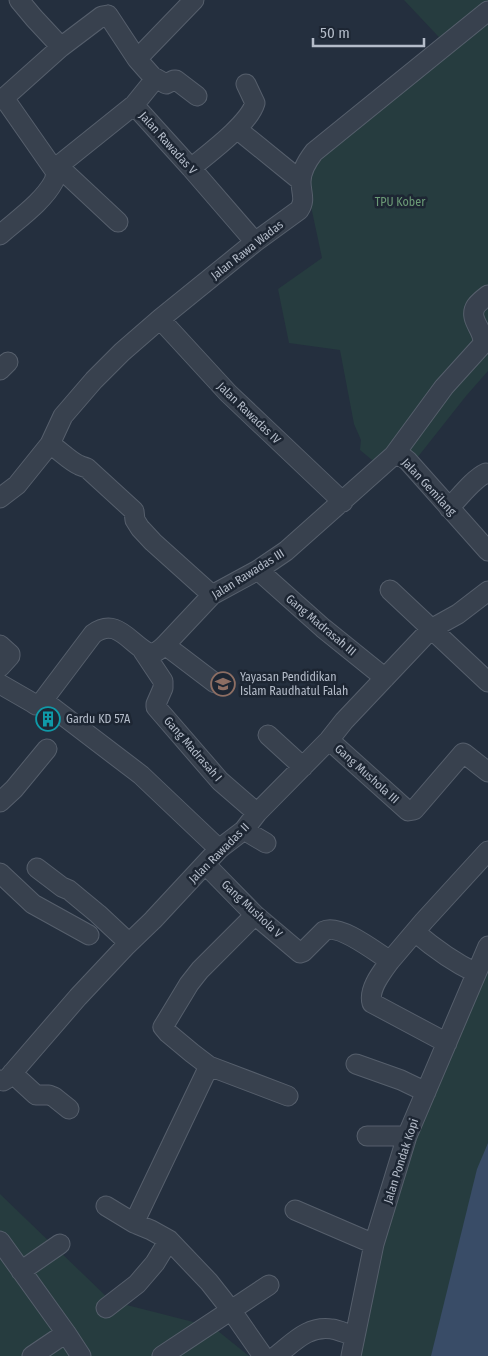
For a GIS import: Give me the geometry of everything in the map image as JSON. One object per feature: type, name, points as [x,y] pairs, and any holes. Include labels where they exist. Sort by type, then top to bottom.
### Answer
[{"type":"street","points":[[19,0],[61,47]]},
{"type":"street","points":[[137,59],[194,0]]},
{"type":"street","points":[[118,222],[57,169],[2,99],[61,47],[102,16],[110,7],[137,59],[152,76],[166,84],[176,80],[197,96]]},
{"type":"street","name":"Jalan Rawa Wadas","points":[[0,498],[17,485],[50,444],[63,416],[94,380],[122,352],[255,242],[299,210],[304,197],[301,181],[303,171],[307,161],[314,152],[488,11]]},
{"type":"street","name":"Jalan Rawadas V","points":[[152,76],[150,84],[134,105],[255,242]]},
{"type":"street","points":[[191,168],[237,128],[253,110],[255,103],[246,84]]},
{"type":"street","points":[[0,235],[37,203],[55,179],[57,169],[134,105]]},
{"type":"street","points":[[237,128],[301,181]]},
{"type":"street","points":[[394,455],[444,387],[484,342],[473,313],[488,295]]},
{"type":"street","name":"Jalan Rawadas IV","points":[[160,319],[228,393],[343,502]]},
{"type":"street","points":[[50,444],[75,463],[87,468],[134,511],[136,520],[147,535],[212,595]]},
{"type":"street","name":"Jalan Gemilang","points":[[343,502],[394,455],[403,457],[488,551]]},
{"type":"street","points":[[449,508],[482,474],[488,474]]},
{"type":"street","name":"Jalan Rawadas III","points":[[165,645],[212,595],[258,570],[286,551],[343,502]]},
{"type":"street","name":"Gang Madrasah III","points":[[258,570],[323,628],[385,678]]},
{"type":"street","points":[[390,590],[488,682]]},
{"type":"street","name":"Jalan Rawadas II","points":[[6,1077],[129,943],[219,849],[244,830],[257,813],[329,740],[344,721],[431,629],[458,614],[488,591]]},
{"type":"street","points":[[0,684],[36,705],[44,701],[93,634],[101,629],[110,627],[118,630],[144,651],[150,653],[157,652],[165,645],[215,683]]},
{"type":"street","points":[[0,645],[10,654],[0,667]]},
{"type":"street","name":"Gang Madrasah I","points":[[144,651],[163,681],[163,688],[156,707],[220,781],[257,813]]},
{"type":"street","points":[[44,701],[141,775],[219,849]]},
{"type":"street","points":[[268,735],[303,767]]},
{"type":"street","name":"Gang Mushola III","points":[[329,740],[408,811],[414,810],[463,753],[488,772]]},
{"type":"street","points":[[0,802],[14,789],[47,749]]},
{"type":"street","points":[[244,830],[266,843]]},
{"type":"street","points":[[447,1042],[372,1003],[371,993],[390,961],[488,851]]},
{"type":"street","name":"Gang Mushola V","points":[[205,864],[255,915],[300,953],[324,931],[332,929],[354,938],[390,961]]},
{"type":"street","points":[[37,868],[69,890],[129,943]]},
{"type":"street","points":[[0,873],[33,904],[89,935]]},
{"type":"street","points":[[255,915],[200,970],[163,1026],[168,1033],[192,1054],[209,1066],[288,1096]]},
{"type":"street","points":[[416,932],[436,950],[455,963],[476,973]]},
{"type":"street","name":"Jalan Pondak Kopi","points":[[351,1356],[374,1244],[407,1136],[488,946]]},
{"type":"street","points":[[356,1064],[401,1080],[426,1092]]},
{"type":"street","points":[[134,1223],[209,1066]]},
{"type":"street","points":[[6,1077],[36,1095],[51,1096],[69,1109]]},
{"type":"street","points":[[366,1136],[407,1136]]},
{"type":"street","points":[[106,1206],[134,1223],[169,1240],[209,1282],[263,1356]]},
{"type":"street","points":[[295,1210],[374,1244]]},
{"type":"street","points":[[106,1308],[137,1284],[155,1263],[169,1240]]},
{"type":"street","points":[[0,1241],[81,1356]]},
{"type":"street","points":[[21,1271],[60,1244]]},
{"type":"street","points":[[172,1353],[269,1285]]},
{"type":"street","points":[[276,1356],[305,1333],[320,1328],[332,1329],[355,1336]]},
{"type":"street","points":[[32,1356],[66,1333]]},
{"type":"green space","name":"TPU Kober","points":[[404,0],[488,0],[488,371],[417,458],[408,447],[377,464],[360,450],[361,440],[354,424],[340,350],[289,343],[278,289],[322,258],[305,178],[349,127],[452,51]]},
{"type":"green space","points":[[488,952],[488,1356],[351,1356],[374,1244]]},
{"type":"green space","points":[[0,1194],[111,1301],[213,1327],[249,1356],[0,1356]]},
{"type":"water","points":[[488,1143],[488,1356],[431,1356],[477,1169]]},
{"type":"place","name":"Yayasan Pendidikan Islam Raudhatul Falah","points":[[223,684]]},
{"type":"place","name":"Gardu KD 57A","points":[[48,719]]}]
